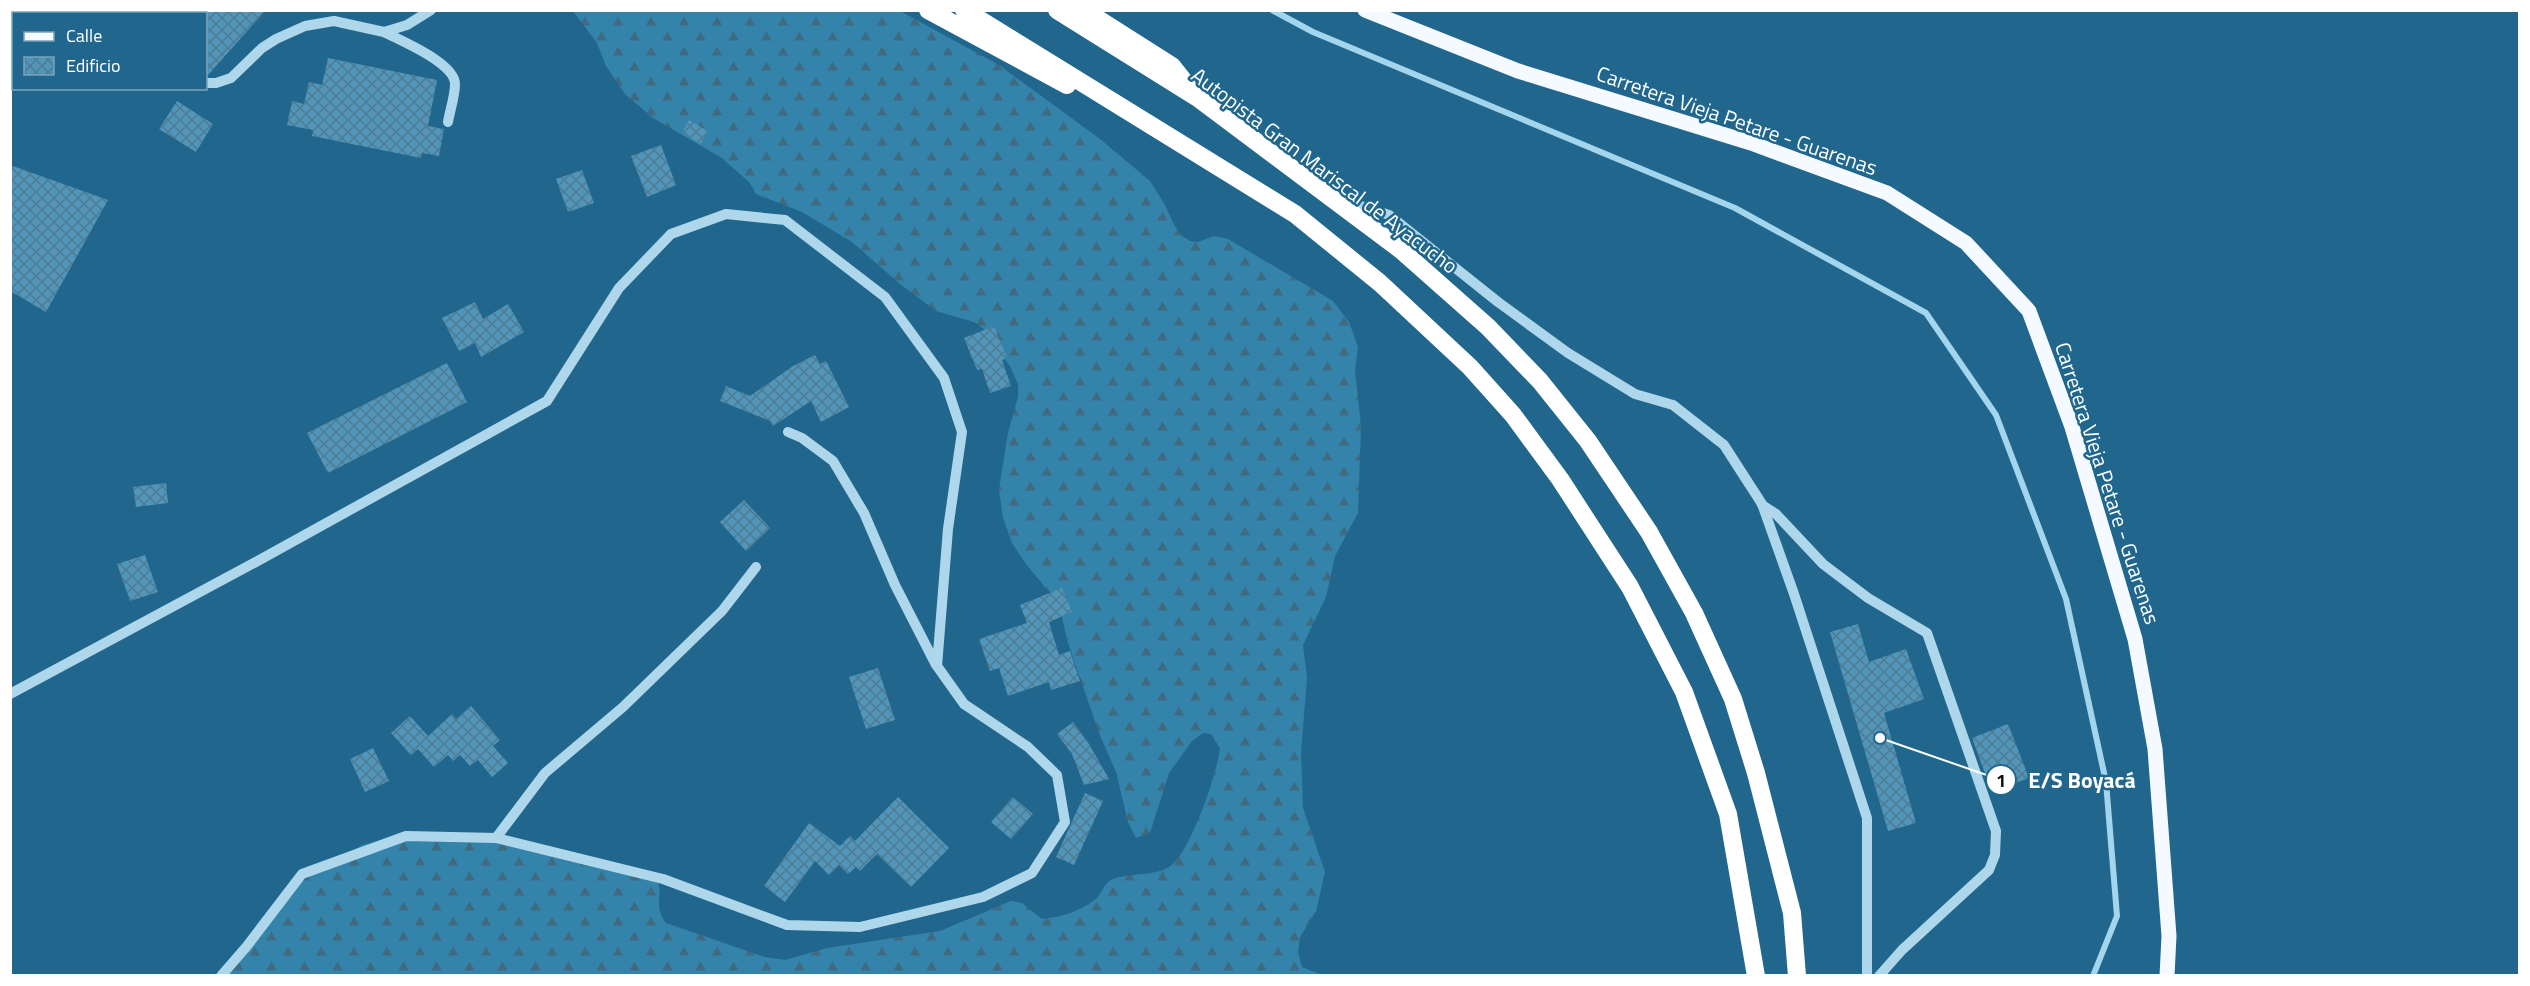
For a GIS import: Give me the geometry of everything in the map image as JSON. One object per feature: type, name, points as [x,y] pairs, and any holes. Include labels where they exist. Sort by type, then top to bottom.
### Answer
[{"type":"highway","points":[[928,10],[1048,75],[1169,134]]},
{"type":"highway","points":[[964,10],[1295,213],[1380,283],[1470,367],[1513,416],[1560,479],[1630,587],[1684,692],[1728,814],[1756,975]]},
{"type":"highway","name":"Autopista Gran Mariscal de Ayacucho","points":[[1057,10],[1198,99],[1401,250],[1495,334],[1539,381],[1588,441],[1649,532],[1694,613],[1733,699],[1756,772],[1792,913],[1797,975]]},
{"type":"highway","points":[[1084,10],[1172,66],[1198,99]]},
{"type":"main road","name":"Carretera Vieja Petare - Guarenas","points":[[1365,10],[1518,70],[1750,143],[1887,193],[1966,243],[2029,311],[2072,427],[2135,639],[2155,749],[2169,936],[2167,975]]},
{"type":"street","points":[[384,32],[407,25],[430,10]]},
{"type":"street","points":[[207,83],[216,83],[231,78],[262,48],[276,39],[305,26],[334,21],[384,32],[433,57],[450,71],[455,82],[448,122]]},
{"type":"street","points":[[1330,196],[1389,215],[1435,249],[1498,302],[1568,353],[1635,394],[1673,405],[1724,445],[1762,504],[1794,594],[1867,818],[1867,975]]},
{"type":"street","points":[[10,694],[244,569],[547,401],[619,288],[671,234],[726,214],[785,220],[885,297],[944,378],[962,432],[948,529],[936,666]]},
{"type":"street","points":[[221,975],[247,946],[302,874],[406,836],[496,838],[663,879],[787,925],[860,927],[983,897],[1032,873],[1065,822],[1057,775],[1028,747],[964,704],[936,666],[895,585],[864,513],[833,461],[802,438],[788,432]]},
{"type":"street","points":[[1762,504],[1776,514],[1823,564],[1868,598],[1927,633],[1996,831],[1995,855],[1989,870],[1902,950],[1879,975]]},
{"type":"street","points":[[496,838],[545,773],[623,707],[722,611],[756,567]]},
{"type":"green space","points":[[573,11],[900,11],[999,65],[1100,139],[1150,181],[1182,236],[1190,241],[1198,242],[1214,236],[1228,239],[1333,301],[1349,322],[1358,347],[1355,370],[1361,426],[1358,513],[1335,556],[1326,597],[1303,645],[1307,678],[1301,752],[1303,808],[1325,872],[1316,911],[1300,937],[1298,952],[1302,967],[1322,975],[215,976],[250,945],[296,885],[362,845],[416,831],[499,836],[658,880],[659,907],[666,923],[765,957],[785,960],[827,948],[940,931],[1011,901],[1022,903],[1042,919],[1071,913],[1097,898],[1111,880],[1155,872],[1169,867],[1177,860],[1185,847],[1201,812],[1214,775],[1220,748],[1211,734],[1203,733],[1192,741],[1169,773],[1150,833],[1136,838],[1128,822],[1116,772],[1099,733],[1067,640],[1059,604],[1012,543],[1003,518],[999,489],[1008,433],[1018,397],[1018,384],[1010,366],[984,329],[974,322],[936,311],[900,284],[852,242],[802,212],[756,194],[750,183],[722,158],[653,118],[625,94],[606,66],[597,43]]},
{"type":"building","points":[[206,10],[266,10],[207,76],[207,12]]},
{"type":"building","points":[[328,58],[437,80],[428,126],[444,129],[439,156],[422,153],[421,158],[312,136],[313,130],[287,125],[292,101],[304,104],[309,82],[322,85]]},
{"type":"building","points":[[177,101],[213,124],[196,152],[159,129]]},
{"type":"building","points":[[689,120],[708,131],[701,144],[682,133]]},
{"type":"building","points":[[661,145],[676,185],[647,197],[631,156]]},
{"type":"building","points":[[10,165],[108,200],[46,312],[10,291]]},
{"type":"building","points":[[582,170],[594,203],[568,212],[556,179]]},
{"type":"building","points":[[475,302],[483,319],[508,304],[524,332],[481,357],[475,343],[459,351],[442,318]]},
{"type":"building","points":[[994,326],[1007,358],[1002,360],[1011,386],[990,393],[982,369],[977,370],[964,338]]},
{"type":"building","points":[[815,355],[820,364],[826,361],[849,407],[821,422],[811,401],[773,426],[770,421],[720,401],[726,386],[750,396],[793,366]]},
{"type":"building","points":[[447,363],[467,402],[328,473],[307,433]]},
{"type":"building","points":[[166,483],[168,503],[136,507],[133,487]]},
{"type":"building","points":[[744,500],[770,528],[746,551],[720,522]]},
{"type":"building","points":[[145,555],[158,592],[130,601],[117,564]]},
{"type":"building","points":[[1062,588],[1072,612],[1049,622],[1059,655],[1070,651],[1080,681],[1051,690],[1049,682],[1008,696],[999,668],[990,671],[979,639],[1027,623],[1020,605]]},
{"type":"building","points":[[1858,624],[1869,662],[1906,649],[1924,699],[1884,713],[1916,823],[1888,831],[1830,632]]},
{"type":"building","points":[[878,668],[895,720],[866,729],[849,677]]},
{"type":"building","points":[[471,706],[500,740],[493,746],[508,763],[492,777],[478,760],[470,766],[460,755],[453,761],[448,755],[434,767],[418,749],[411,755],[391,733],[410,716],[428,736],[452,714],[456,719]]},
{"type":"building","points":[[1073,722],[1109,779],[1084,785],[1072,754],[1057,734]]},
{"type":"building","points":[[2008,724],[2029,778],[1992,792],[1972,738]]},
{"type":"building","points":[[373,748],[389,781],[365,792],[350,759]]},
{"type":"building","points":[[1085,793],[1103,801],[1074,865],[1056,857]]},
{"type":"building","points":[[898,797],[949,848],[911,887],[877,854],[860,871],[856,867],[848,874],[839,865],[829,875],[815,861],[785,902],[764,886],[809,823],[840,846],[850,836],[855,841]]},
{"type":"building","points":[[1013,797],[1033,814],[1011,839],[991,822]]},
{"type":"waterway","points":[[1272,10],[1313,32],[1735,208],[1926,313],[1996,415],[2066,599],[2106,782],[2117,916],[2093,976]]},
{"type":"place","name":"E/S Boyacá","points":[[1880,738]]}]
